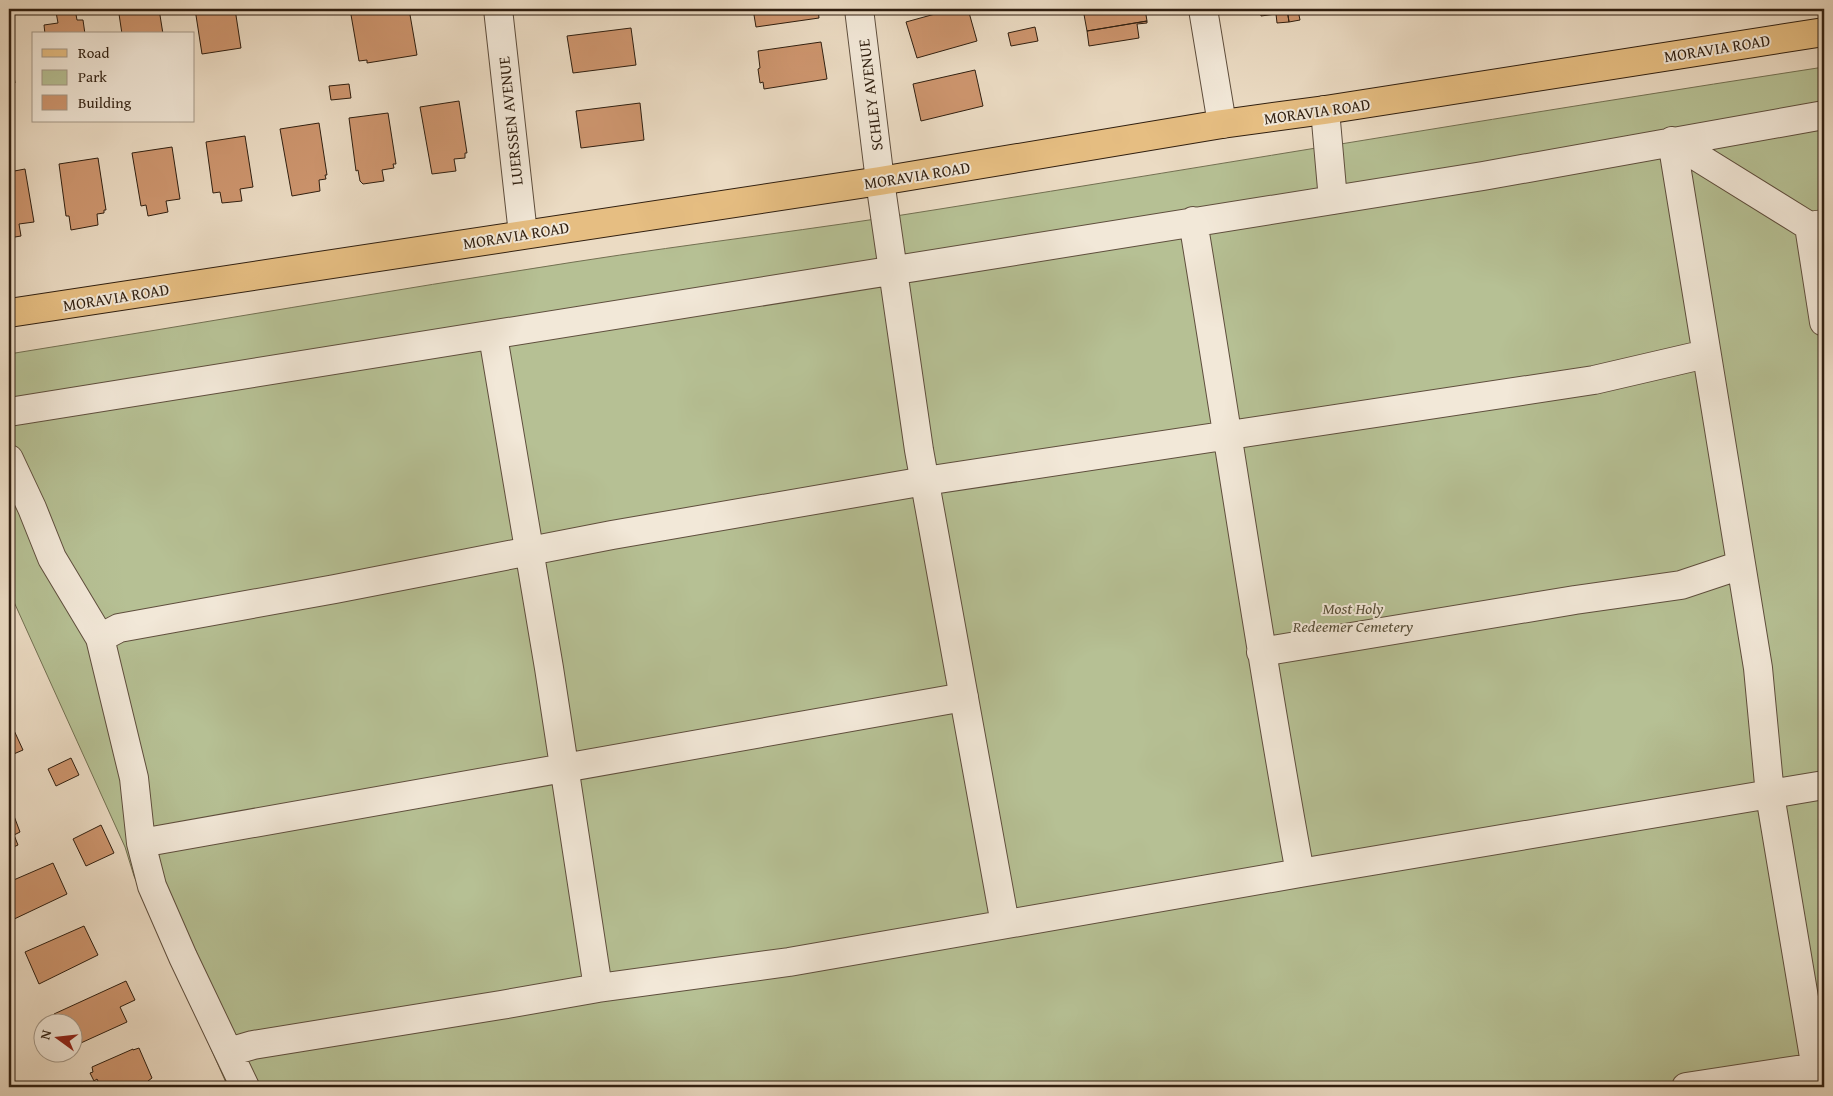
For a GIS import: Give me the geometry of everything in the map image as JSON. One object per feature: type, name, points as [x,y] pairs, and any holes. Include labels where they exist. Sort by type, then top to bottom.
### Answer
[{"type":"main road","name":"MORAVIA ROAD","points":[[9,313],[880,181],[1222,124],[1325,110],[1824,32]]},
{"type":"street","name":"LUERSSEN AVENUE","points":[[498,9],[523,234]]},
{"type":"street","name":"SCHLEY AVENUE","points":[[859,9],[892,269],[925,481],[1005,924]]},
{"type":"street","points":[[1203,9],[1222,124]]},
{"type":"street","points":[[1325,110],[1333,200]]},
{"type":"street","points":[[9,412],[493,336],[892,269],[1483,176],[1824,115]]},
{"type":"street","points":[[1672,141],[1817,225],[1824,322]]},
{"type":"street","points":[[1672,141],[1758,668],[1770,795],[1820,1074],[1686,1087]]},
{"type":"street","points":[[1193,222],[1261,652],[1300,872]]},
{"type":"street","points":[[493,336],[598,988]]},
{"type":"street","points":[[100,638],[119,628],[612,535],[925,481],[1594,380],[1706,354]]},
{"type":"street","points":[[9,459],[32,508],[52,558],[100,638],[134,778],[141,843],[152,886],[183,958],[230,1052],[245,1087]]},
{"type":"street","points":[[1261,652],[1575,600],[1681,585],[1741,565]]},
{"type":"street","points":[[141,843],[964,697]]},
{"type":"street","points":[[230,1052],[253,1045],[501,1006],[598,988],[788,962],[1300,872],[1824,786]]},
{"type":"green space","name":"Most Holy Redeemer Cemetery","points":[[1824,67],[1824,1087],[228,1087],[134,876],[125,847],[9,591],[9,354],[503,273],[894,216]]},
{"type":"building","points":[[75,9],[77,20],[83,20],[85,32],[45,32],[44,25],[58,23],[56,12]]},
{"type":"building","points":[[132,9],[159,9],[163,32],[122,32],[119,14],[133,12]]},
{"type":"building","points":[[195,9],[235,9],[241,48],[202,54]]},
{"type":"building","points":[[350,9],[409,9],[417,55],[367,63],[367,60],[359,61]]},
{"type":"building","points":[[753,9],[818,9],[819,18],[756,27]]},
{"type":"building","points":[[953,9],[968,9],[977,41],[917,58],[906,22]]},
{"type":"building","points":[[1083,9],[1145,9],[1147,21],[1087,31]]},
{"type":"building","points":[[1260,9],[1287,9],[1289,22],[1277,23],[1276,14],[1261,16]]},
{"type":"building","points":[[1287,9],[1309,9],[1298,10],[1300,20],[1289,22]]},
{"type":"building","points":[[1147,21],[1147,23],[1137,24],[1139,38],[1089,46],[1087,31]]},
{"type":"building","points":[[1035,27],[1038,41],[1011,46],[1008,33]]},
{"type":"building","points":[[631,28],[636,65],[573,73],[567,36]]},
{"type":"building","points":[[9,41],[15,83],[9,84]]},
{"type":"building","points":[[821,42],[827,79],[764,89],[763,82],[760,83],[758,51]]},
{"type":"building","points":[[975,70],[983,106],[921,121],[913,84]]},
{"type":"building","points":[[349,84],[351,98],[331,100],[329,86]]},
{"type":"building","points":[[459,101],[467,153],[465,153],[465,158],[454,159],[456,171],[432,174],[420,107]]},
{"type":"building","points":[[640,103],[644,140],[581,148],[576,111]]},
{"type":"building","points":[[388,113],[396,164],[393,164],[394,168],[382,170],[384,181],[363,184],[360,181],[358,170],[356,171],[349,118]]},
{"type":"building","points":[[319,123],[326,179],[319,180],[320,191],[292,196],[280,129]]},
{"type":"building","points":[[245,136],[253,187],[240,189],[242,201],[222,203],[220,192],[213,193],[206,142]]},
{"type":"building","points":[[172,147],[180,199],[166,201],[168,212],[148,216],[146,205],[141,206],[132,153]]},
{"type":"building","points":[[98,158],[106,210],[104,210],[104,213],[97,214],[98,225],[71,230],[69,216],[66,216],[59,164]]},
{"type":"building","points":[[25,169],[34,222],[19,224],[21,236],[9,238],[9,172]]},
{"type":"building","points":[[12,726],[23,750],[9,756],[9,728]]},
{"type":"building","points":[[71,758],[79,775],[56,786],[48,769]]},
{"type":"building","points":[[14,816],[20,832],[14,835],[18,845],[9,849],[9,818]]},
{"type":"building","points":[[101,825],[114,853],[86,866],[73,839]]},
{"type":"building","points":[[53,863],[67,894],[10,921],[9,882]]},
{"type":"building","points":[[84,926],[98,955],[39,984],[25,952]]},
{"type":"building","points":[[126,981],[135,1000],[120,1007],[127,1022],[82,1042],[82,1014],[54,1014]]},
{"type":"building","points":[[139,1048],[152,1078],[149,1082],[138,1087],[101,1087],[97,1079],[94,1081],[90,1073],[93,1072],[92,1067]]}]
